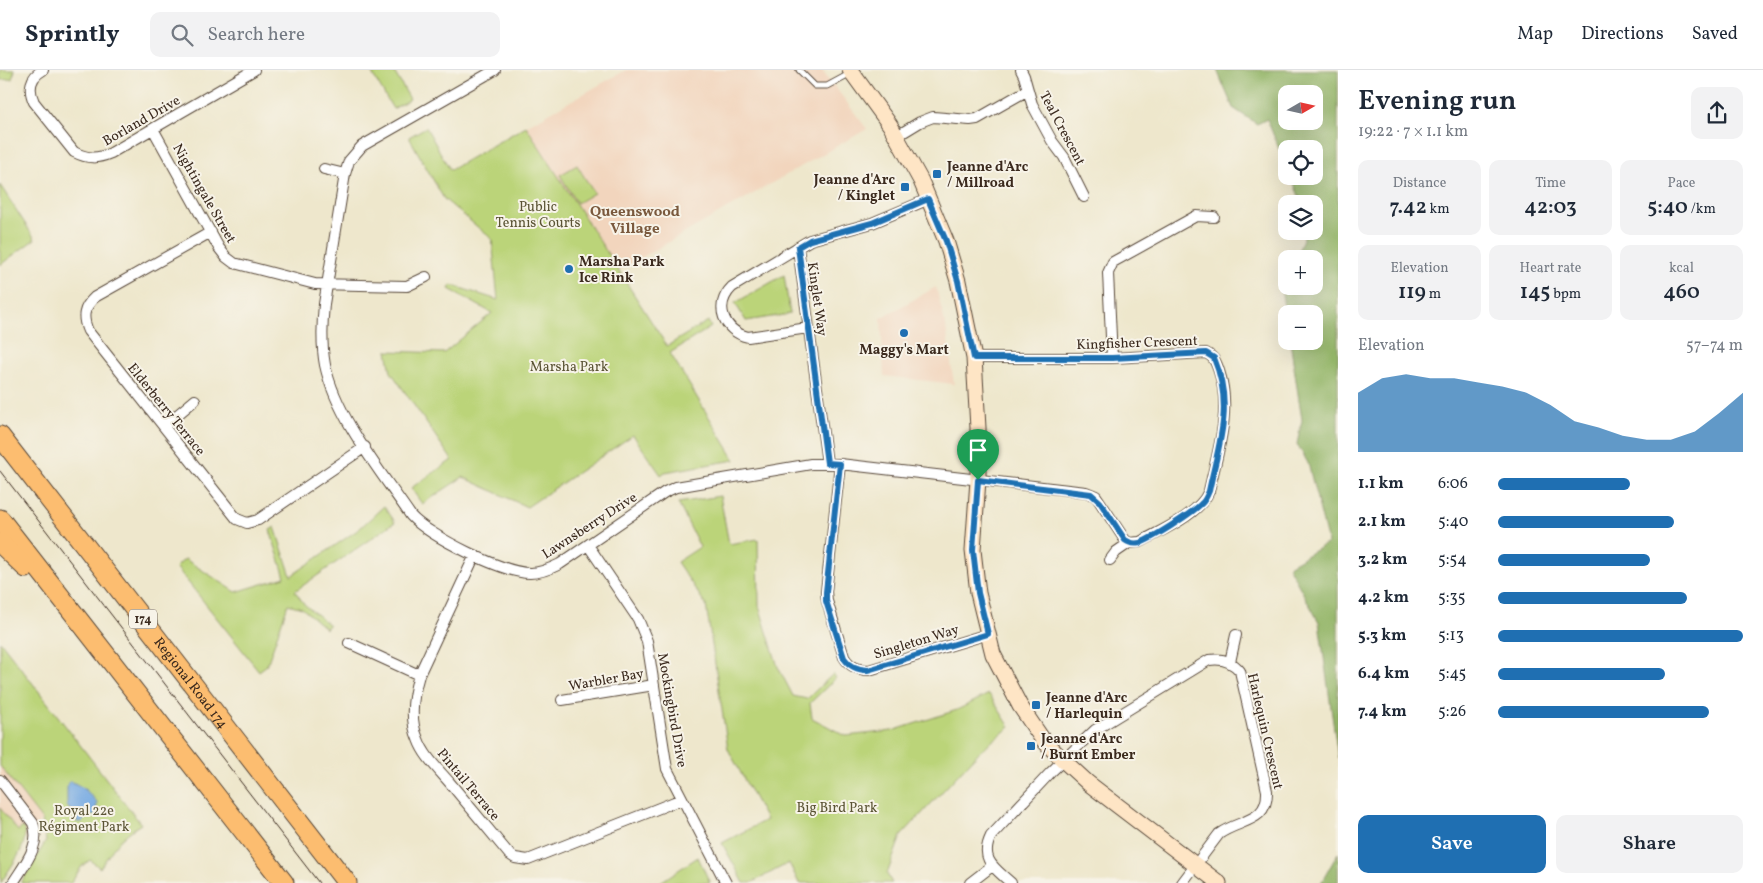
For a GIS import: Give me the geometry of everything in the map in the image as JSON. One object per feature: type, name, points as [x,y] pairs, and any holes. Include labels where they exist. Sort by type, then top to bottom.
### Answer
[{"type":"highway","name":"Regional Road 174","points":[[0,436],[347,883]]},
{"type":"highway","points":[[0,519],[284,883]]},
{"type":"highway","points":[[0,543],[29,571],[158,722]]},
{"type":"highway","points":[[284,803],[355,883]]},
{"type":"main road","points":[[851,71],[896,136],[921,181],[946,241],[958,281],[974,358],[978,428],[978,480],[973,550],[978,593],[993,654],[1020,706],[1043,740],[1088,784],[1197,864],[1219,883]]},
{"type":"street","name":"Borland Drive","points":[[43,70],[33,80],[30,87],[34,102],[74,152],[83,157],[93,159],[103,157],[254,70]]},
{"type":"street","name":"Lawnsberry Drive","points":[[495,70],[362,146],[349,161],[345,174],[322,325],[328,378],[340,406],[365,447],[418,523],[433,535],[511,571],[531,573],[551,568],[665,492],[676,487],[811,464],[827,463],[978,480]]},
{"type":"street","name":"Teal Crescent","points":[[1021,70],[1032,104],[1052,141],[1064,157],[1084,197]]},
{"type":"street","points":[[896,136],[928,118],[970,120],[977,118],[1028,90]]},
{"type":"street","name":"Nightingale Street","points":[[153,129],[210,232],[226,257],[234,263],[314,284],[407,286],[426,277]]},
{"type":"street","points":[[324,169],[345,174]]},
{"type":"street","name":"Kinglet Way","points":[[827,463],[798,247],[810,240],[872,223],[928,199]]},
{"type":"street","points":[[1112,358],[1108,273],[1113,262],[1196,216],[1214,218]]},
{"type":"street","name":"Elderberry Terrace","points":[[210,232],[95,297],[88,304],[84,312],[84,322],[88,331],[237,519],[247,523],[258,520],[365,447]]},
{"type":"street","points":[[798,247],[732,287],[726,293],[722,307],[723,317],[731,329],[748,338],[808,328]]},
{"type":"street","name":"Kingfisher Crescent","points":[[974,358],[1112,358],[1206,353],[1214,358],[1222,381],[1225,418],[1206,498],[1202,504],[1173,524],[1140,542],[1129,543],[1116,552],[1110,560]]},
{"type":"street","points":[[164,426],[195,400]]},
{"type":"street","name":"Singleton Way","points":[[840,464],[826,592],[829,610],[844,658],[848,663],[858,670],[868,670],[988,634]]},
{"type":"street","points":[[978,480],[1091,494],[1100,502],[1122,537],[1129,543]]},
{"type":"street","name":"Mockingbird Drive","points":[[588,545],[644,629],[667,769],[726,883]]},
{"type":"street","name":"Pintail Terrace","points":[[476,555],[419,675],[415,690],[414,727],[420,745],[509,854],[515,858],[528,860],[682,799]]},
{"type":"street","name":"Harlequin Crescent","points":[[1230,662],[1236,636]]},
{"type":"street","points":[[349,643],[419,675]]},
{"type":"street","name":"Harlequin Crescent","points":[[992,866],[987,857],[986,846],[990,836],[1076,746],[1094,730],[1209,660],[1219,658],[1230,662],[1240,671],[1267,792],[1267,800],[1264,809],[1259,815],[1220,834],[1197,864]]},
{"type":"street","name":"Warbler Bay","points":[[562,700],[654,685]]},
{"type":"street","points":[[0,780],[33,823],[36,830],[35,846],[13,883]]},
{"type":"street","points":[[1182,883],[1197,864]]},
{"type":"street","points":[[970,883],[992,866],[1011,883]]},
{"type":"lane","points":[[799,70],[815,86],[827,86],[851,71]]},
{"type":"shaded area","points":[[626,70],[822,70],[867,129],[618,271],[526,126]]},
{"type":"shaded area","points":[[936,287],[946,327],[954,384],[884,376],[881,318]]},
{"type":"shaded area","points":[[0,766],[42,820],[24,840],[0,879]]},
{"type":"green space","points":[[0,70],[15,70],[12,79],[0,80]]},
{"type":"green space","points":[[370,70],[393,70],[410,99],[393,109]]},
{"type":"green space","points":[[1217,70],[1338,70],[1338,758],[1319,622],[1288,566],[1328,543],[1308,463],[1297,444],[1302,420],[1291,350],[1323,350],[1323,305],[1284,305],[1282,295],[1323,295],[1323,250],[1299,250],[1302,240],[1323,240],[1323,195],[1298,195],[1295,185],[1323,185],[1323,140],[1278,140],[1278,146],[1267,119],[1257,124],[1233,108]]},
{"type":"green space","name":"Marsha Park","points":[[526,126],[667,346],[708,321],[711,327],[670,353],[735,460],[665,472],[661,475],[633,435],[527,507],[463,477],[422,504],[411,488],[452,460],[391,372],[387,351],[444,353],[492,313],[449,289],[451,285],[498,300],[492,239],[444,199],[409,137],[426,127],[450,170]]},
{"type":"green space","points":[[577,165],[594,193],[577,203],[560,175]]},
{"type":"green space","points":[[0,185],[35,239],[0,265]]},
{"type":"green space","points":[[784,275],[790,314],[746,321],[735,303]]},
{"type":"green space","name":"Big Bird Park","points":[[720,496],[729,544],[758,539],[759,606],[778,667],[793,696],[807,699],[833,674],[836,678],[810,703],[812,718],[846,736],[892,731],[957,710],[989,694],[1010,727],[981,750],[901,836],[887,874],[892,883],[799,883],[789,863],[751,883],[744,883],[722,843],[766,820],[728,749],[706,605],[677,562],[700,547],[678,503]]},
{"type":"green space","points":[[384,506],[395,522],[295,591],[304,604],[329,625],[326,629],[302,608],[288,604],[267,665],[259,671],[176,567],[185,559],[236,592],[285,577],[270,530],[275,527],[291,576],[359,529]]},
{"type":"green space","name":"Royal 22e Régiment Park","points":[[0,641],[141,824],[118,843],[100,868],[90,860],[82,866],[71,883],[21,883],[46,841],[42,820],[0,766]]},
{"type":"green space","points":[[0,808],[18,831],[23,827],[25,834],[22,848],[1,883]]},
{"type":"green space","points":[[1338,853],[1338,883],[1321,883]]},
{"type":"green space","points":[[698,857],[710,883],[659,883]]},
{"type":"water","points":[[71,781],[85,789],[97,802],[96,814],[82,822],[77,822],[67,806],[67,787]]},
{"type":"tram line","points":[[0,471],[319,883]]},
{"type":"place","name":"Jeanne d'Arc / Millroad","points":[[937,174]]},
{"type":"place","name":"Jeanne d'Arc / Kinglet","points":[[905,187]]},
{"type":"place","name":"Marsha Park Ice Rink","points":[[569,269]]},
{"type":"place","name":"Maggy's Mart","points":[[904,333]]},
{"type":"place","name":"Jeanne d'Arc / Harlequin","points":[[1036,705]]},
{"type":"place","name":"Jeanne d'Arc / Burnt Ember","points":[[1031,746]]},
{"type":"district","name":"Queenswood Village","points":[[635,220]]},
{"type":"route","points":[[928,199],[946,241],[958,281],[972,341],[974,358],[1112,358],[1206,353],[1214,358],[1222,381],[1225,418],[1209,491],[1202,504],[1190,513],[1140,542],[1129,543],[1125,540],[1096,496],[1086,492],[978,480],[973,550],[978,593],[988,634],[868,670],[858,670],[844,658],[826,601],[840,464],[827,463],[798,247],[810,240],[872,223],[928,199]]},
{"type":"park label","name":"Public Tennis Courts","points":[[538,214]]}]
